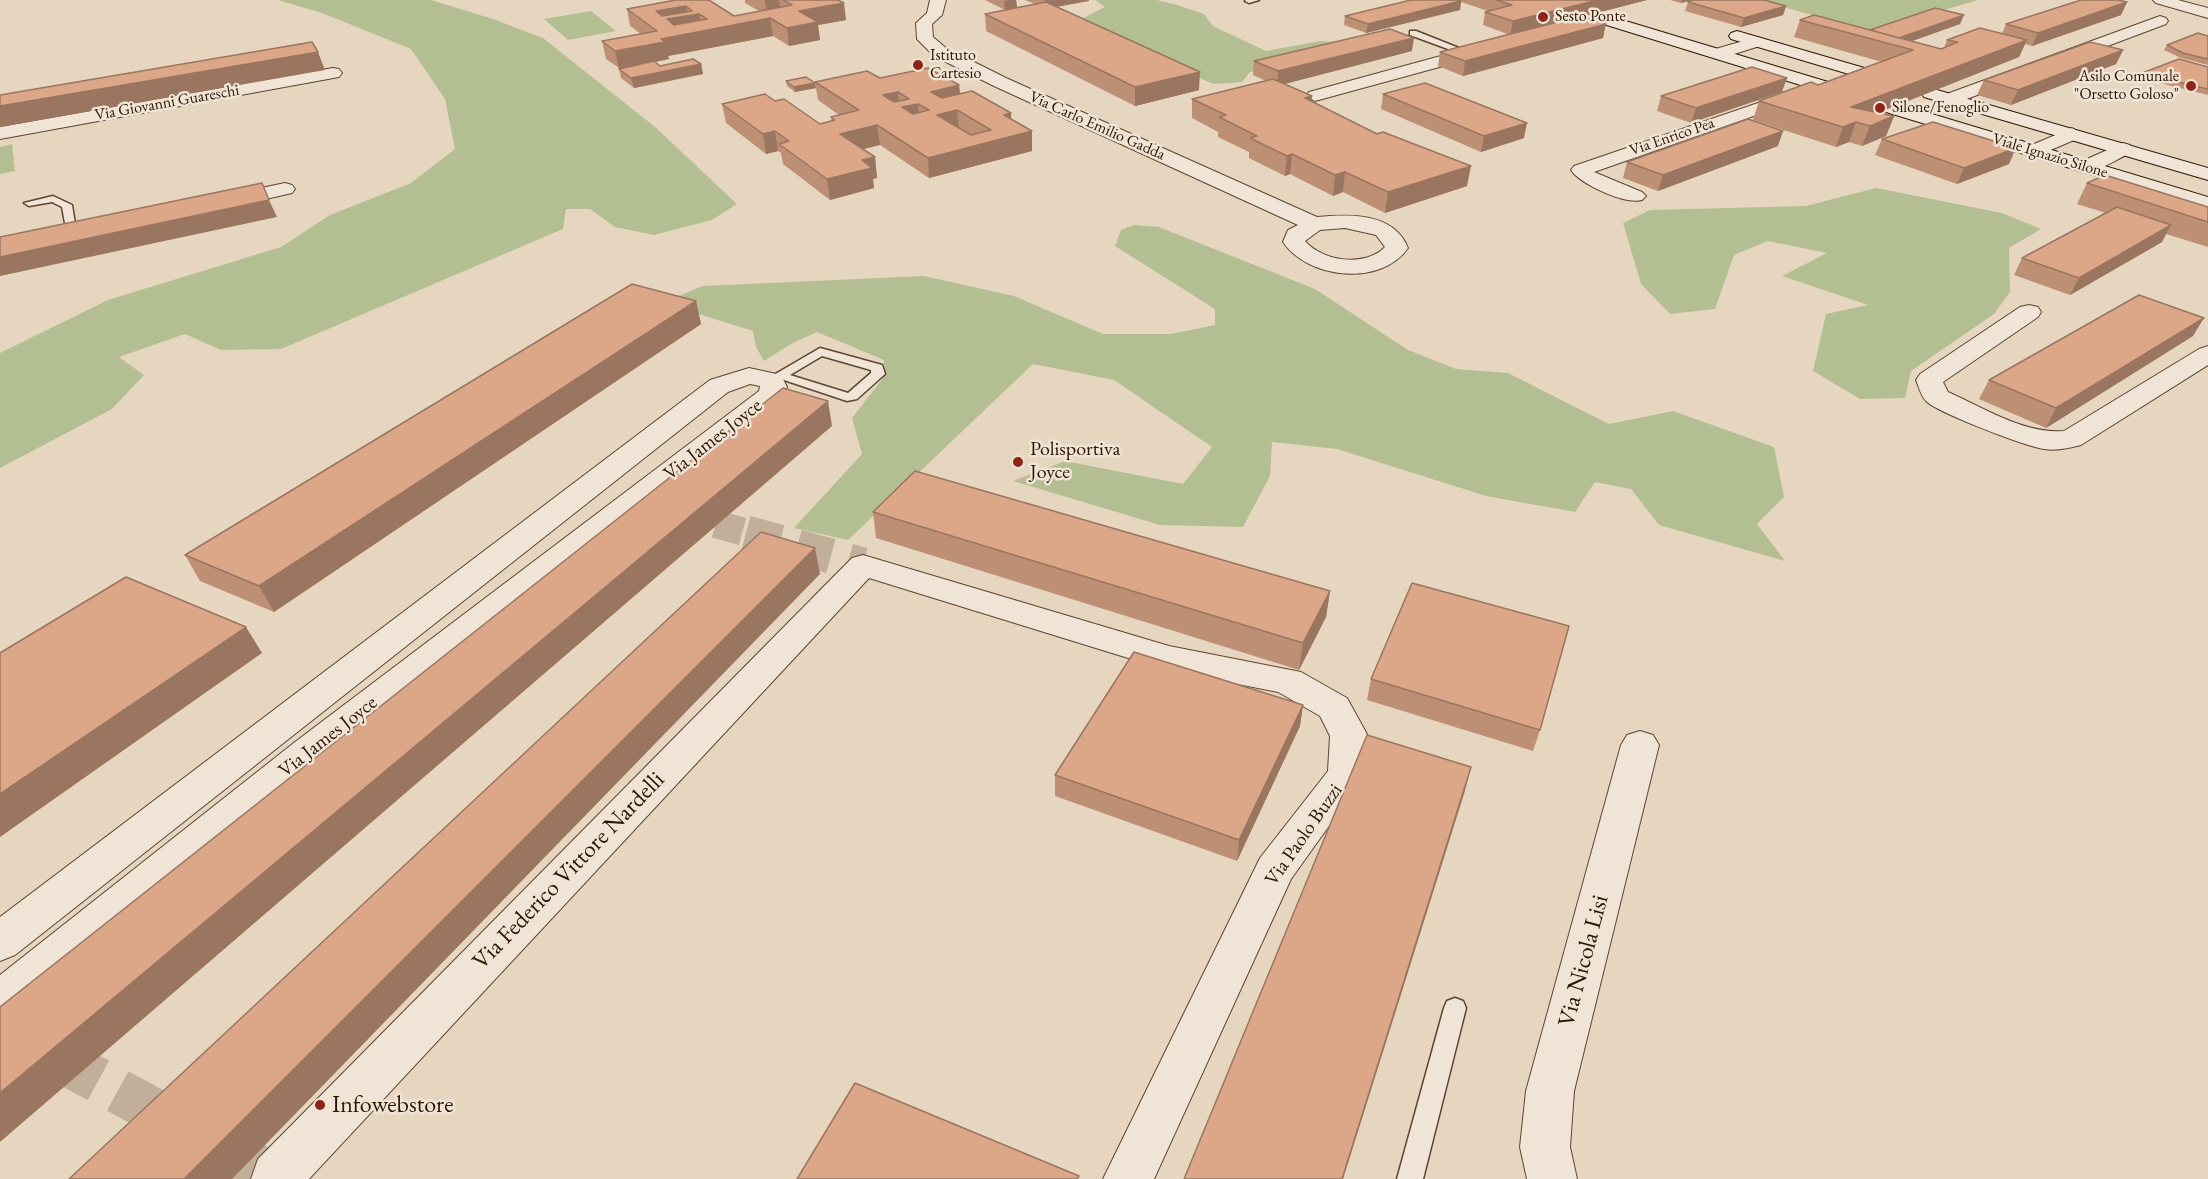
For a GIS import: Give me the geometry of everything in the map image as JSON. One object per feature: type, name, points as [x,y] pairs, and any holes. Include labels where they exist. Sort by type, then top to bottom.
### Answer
[{"type":"street","name":"Via Carlo Emilio Gadda","points":[[938,0],[934,15],[924,22],[923,31],[925,39],[940,52],[1000,82],[1314,224]]},
{"type":"street","points":[[2161,0],[2208,13]]},
{"type":"street","points":[[1589,19],[1687,45],[1842,92]]},
{"type":"street","points":[[1950,99],[2160,21]]},
{"type":"street","points":[[1687,45],[1719,34],[1756,42],[1879,78]]},
{"type":"street","points":[[1718,54],[1756,42]]},
{"type":"street","points":[[1315,96],[1502,45]]},
{"type":"street","name":"Via Giovanni Guareschi","points":[[0,133],[333,73]]},
{"type":"street","name":"Via Enrico Pea","points":[[1635,196],[1585,176],[1581,170],[1821,86]]},
{"type":"street","name":"Viale Ignazio Silone","points":[[1930,93],[2208,174]]},
{"type":"street","name":"Viale Ignazio Silone","points":[[1892,108],[2208,204]]},
{"type":"street","points":[[2034,151],[2072,134]]},
{"type":"street","points":[[2085,167],[2123,149]]},
{"type":"street","points":[[196,208],[285,189]]},
{"type":"street","points":[[62,236],[95,230]]},
{"type":"street","points":[[2029,312],[1929,380],[1937,397],[2008,429],[2045,441],[2071,439],[2208,354]]},
{"type":"street","name":"Via James Joyce","points":[[0,942],[718,386],[749,376],[776,379],[771,394],[759,404],[308,752],[0,1002]]},
{"type":"street","name":"Via Federico Vittore Nardelli","points":[[278,1178],[863,565]]},
{"type":"street","name":"Via Paolo Buzzi","points":[[863,565],[1167,658],[1288,681],[1334,707],[1349,736],[1347,774],[1275,870],[1128,1179]]},
{"type":"street","name":"Via Nicola Lisi","points":[[1552,1179],[1545,1148],[1550,1090],[1640,745]]},
{"type":"lane","points":[[1413,33],[1470,54]]},
{"type":"lane","points":[[29,203],[53,200],[66,205],[62,236]]},
{"type":"lane","points":[[820,352],[879,370],[852,396],[847,397],[776,379],[820,352]]},
{"type":"lane","points":[[1410,1179],[1455,1008]]},
{"type":"green space","points":[[278,0],[431,0],[493,19],[543,38],[655,127],[737,204],[712,220],[654,235],[615,227],[590,209],[566,209],[563,229],[281,349],[221,350],[185,334],[119,357],[144,375],[112,409],[0,468],[0,353],[108,300],[281,247],[330,215],[411,183],[455,149],[445,99],[411,49],[322,13]]},
{"type":"green space","points":[[1095,0],[1157,0],[1177,5],[1204,14],[1213,26],[1266,51],[1320,41],[1338,42],[1305,59],[1250,72],[1242,82],[1213,84],[1076,22],[1105,7]]},
{"type":"green space","points":[[1761,0],[1978,0],[1868,32]]},
{"type":"green space","points":[[591,11],[616,31],[568,40],[544,19]]},
{"type":"green space","points":[[12,144],[15,171],[0,174],[0,147]]},
{"type":"green space","points":[[1876,188],[2002,213],[2041,229],[2009,248],[2010,292],[1994,314],[1911,371],[1905,398],[1860,399],[1813,371],[1826,314],[1868,305],[1782,276],[1827,253],[1768,241],[1734,255],[1715,309],[1670,314],[1641,284],[1623,223],[1650,210],[1806,206]]},
{"type":"green space","points":[[1134,225],[1159,227],[1315,289],[1408,350],[1456,369],[1508,373],[1609,424],[1673,411],[1774,447],[1784,497],[1757,524],[1785,561],[1659,525],[1631,489],[1595,482],[1575,512],[1486,496],[1337,449],[1272,442],[1270,476],[1243,527],[1160,525],[1013,481],[1065,461],[1183,484],[1212,447],[1114,380],[1033,364],[848,540],[794,528],[862,454],[852,418],[884,377],[884,360],[817,332],[791,344],[764,361],[756,347],[753,331],[663,303],[702,286],[924,276],[1014,296],[1103,334],[1171,334],[1215,325],[1215,309],[1115,246],[1121,230]]},
{"type":"building","points":[[676,0],[709,0],[734,16],[792,5],[783,0],[838,0],[844,3],[799,11],[818,22],[787,28],[770,18],[661,39],[665,42],[615,51],[602,41],[657,31],[627,9]],"holes":[[[686,6],[692,11],[662,16],[656,11]],[[699,14],[707,19],[674,25],[667,19]]]},
{"type":"building","points":[[1411,0],[1461,1],[1368,24],[1345,16]]},
{"type":"building","points":[[1496,0],[1598,0],[1513,21],[1485,12],[1512,5]]},
{"type":"building","points":[[1693,0],[1764,0],[1786,6],[1744,18],[1688,2]]},
{"type":"building","points":[[2081,0],[2127,2],[2038,33],[2006,24]]},
{"type":"building","points":[[1046,2],[1200,72],[1135,87],[985,14]]},
{"type":"building","points":[[1935,8],[1964,15],[1899,38],[1870,30]]},
{"type":"building","points":[[1814,15],[1941,49],[1958,42],[1947,40],[1980,28],[2027,40],[1851,107],[1894,116],[1870,126],[1856,122],[1843,127],[1759,101],[1811,82],[1818,85],[1913,50],[1800,20]]},
{"type":"building","points":[[1581,16],[1606,24],[1465,61],[1440,52]]},
{"type":"building","points":[[1390,29],[1414,38],[1278,71],[1254,61]]},
{"type":"building","points":[[2198,33],[2208,36],[2208,59],[2183,53],[2167,45]]},
{"type":"building","points":[[312,42],[318,52],[0,106],[0,95]]},
{"type":"building","points":[[2090,42],[2123,50],[2018,90],[1984,80]]},
{"type":"building","points":[[693,59],[701,64],[631,78],[619,69],[654,61],[660,66]]},
{"type":"building","name":"Asilo Comunale \"Orsetto Goloso\"","points":[[2179,59],[2208,67],[2208,89],[2142,73]]},
{"type":"building","points":[[1752,67],[1787,78],[1696,108],[1661,96]]},
{"type":"building","points":[[928,68],[959,85],[931,92],[942,98],[972,91],[1011,113],[1004,115],[1032,131],[928,158],[877,125],[840,134],[875,157],[862,160],[872,168],[827,179],[779,144],[789,141],[775,131],[763,134],[722,104],[765,94],[775,101],[784,99],[820,124],[835,120],[831,117],[859,110],[815,82],[867,71],[880,78]],"holes":[[[898,92],[909,99],[894,102],[883,95]],[[918,104],[929,110],[913,114],[902,107]],[[957,110],[991,130],[971,135],[937,115]]]},
{"type":"building","points":[[806,77],[815,83],[794,87],[786,81]]},
{"type":"building","points":[[1273,79],[1312,96],[1305,98],[1377,134],[1383,132],[1471,166],[1388,192],[1345,172],[1335,175],[1292,154],[1287,156],[1250,138],[1257,136],[1219,117],[1226,115],[1192,99]]},
{"type":"building","points":[[1425,83],[1527,123],[1484,136],[1383,94]]},
{"type":"building","points":[[1748,119],[1783,131],[1663,175],[1627,162]]},
{"type":"building","points":[[1933,122],[2016,148],[1964,168],[1882,139]]},
{"type":"building","points":[[2105,175],[2208,207],[2208,222],[2087,183]]},
{"type":"building","points":[[262,183],[269,200],[0,257],[0,237]]},
{"type":"building","points":[[2117,207],[2171,225],[2079,278],[2022,258]]},
{"type":"building","points":[[632,284],[696,301],[259,586],[185,555]]},
{"type":"building","points":[[2139,295],[2204,318],[2056,408],[1989,380]]},
{"type":"building","points":[[783,388],[828,401],[0,1093],[0,1007]]},
{"type":"building","points":[[915,471],[1330,591],[1303,643],[873,512]]},
{"type":"building","points":[[761,532],[815,548],[184,1179],[69,1179]]},
{"type":"building","points":[[126,577],[246,627],[0,794],[0,653]]},
{"type":"building","points":[[1412,583],[1569,626],[1540,730],[1371,679]]},
{"type":"building","points":[[1134,652],[1303,705],[1239,840],[1055,775]]},
{"type":"building","points":[[1367,735],[1471,767],[1342,1179],[1184,1179]]},
{"type":"building","points":[[855,1083],[1079,1176],[1077,1179],[797,1179]]},
{"type":"tunnel","points":[[675,513],[752,534]]},
{"type":"tunnel","points":[[746,533],[863,565]]},
{"type":"tunnel","points":[[0,1027],[276,1177]]},
{"type":"place","name":"Sesto Ponte","points":[[1543,17]]},
{"type":"place","name":"Istituto Cartesio","points":[[918,65]]},
{"type":"place","name":"Asilo Comunale \"Orsetto Goloso\"","points":[[2191,86]]},
{"type":"place","name":"Silone/Fenoglio","points":[[1880,108]]},
{"type":"place","name":"Polisportiva Joyce","points":[[1018,462]]},
{"type":"place","name":"Infowebstore","points":[[320,1105]]}]
